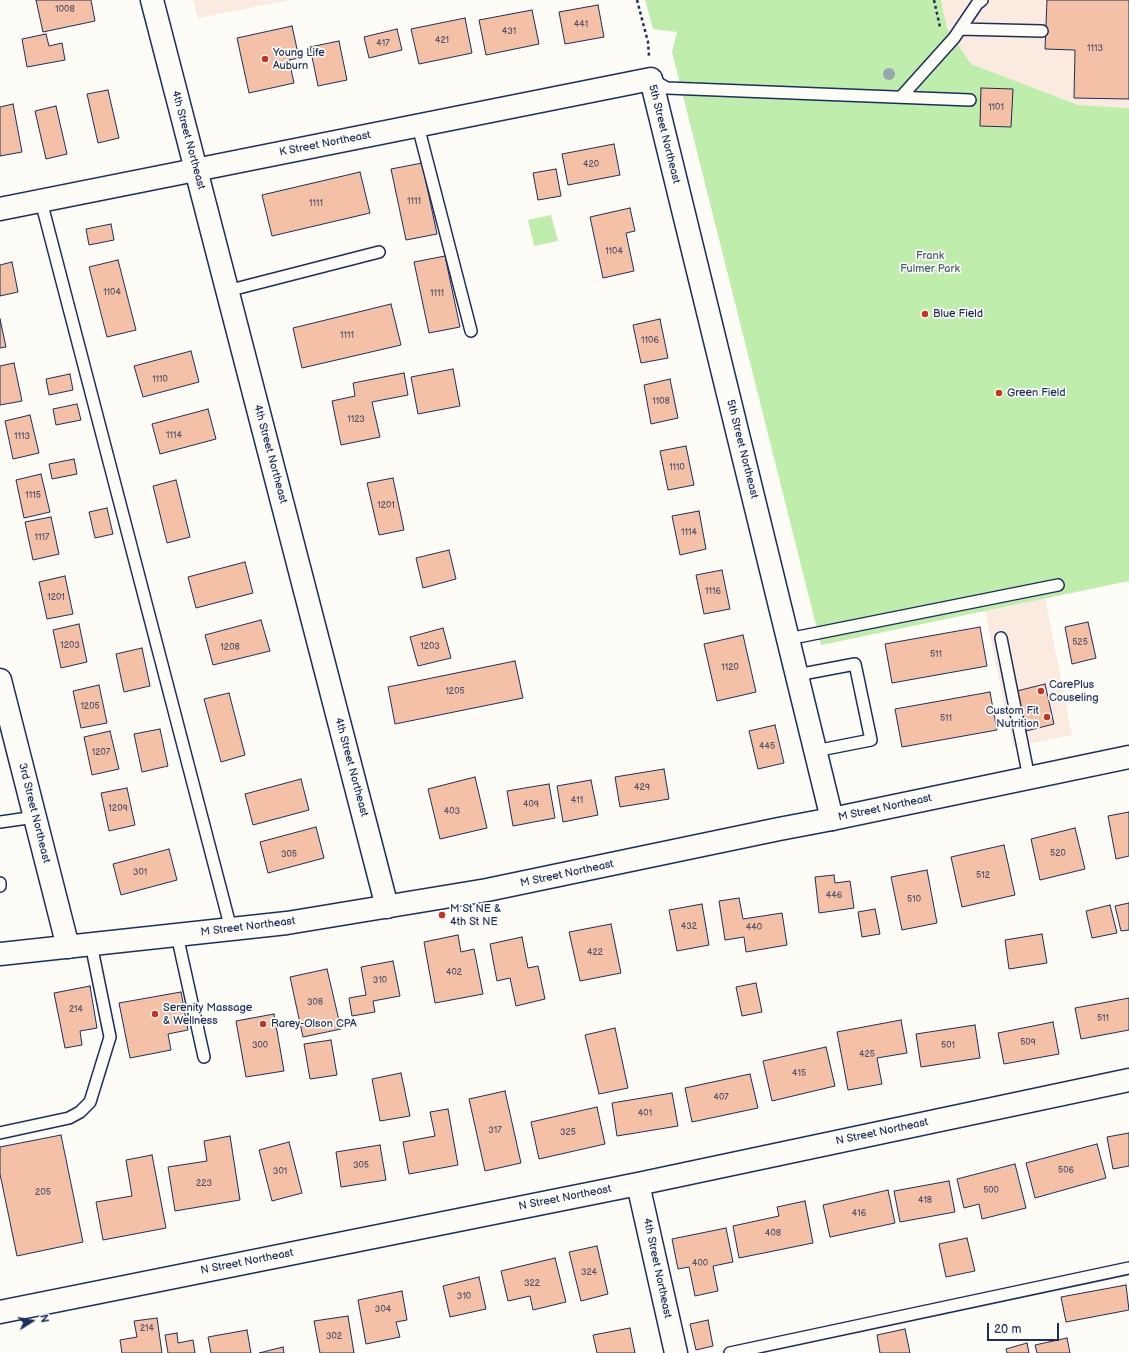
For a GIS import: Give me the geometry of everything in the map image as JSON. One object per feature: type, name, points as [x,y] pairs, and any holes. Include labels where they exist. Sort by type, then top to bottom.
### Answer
[{"type":"street","name":"4th Street Northeast","points":[[152,0],[387,907]]},
{"type":"street","name":"K Street Northeast","points":[[0,209],[651,79]]},
{"type":"street","name":"5th Street Northeast","points":[[651,79],[832,819]]},
{"type":"street","name":"3rd Street Northeast","points":[[0,680],[68,947]]},
{"type":"street","name":"M Street Northeast","points":[[0,954],[287,923],[487,890],[779,828],[832,819],[1129,757]]},
{"type":"street","name":"N Street Northeast","points":[[0,1312],[638,1184],[1129,1080]]},
{"type":"street","name":"4th Street Northeast","points":[[638,1184],[676,1353]]},
{"type":"lane","points":[[901,97],[954,38],[977,4],[982,0]]},
{"type":"lane","points":[[960,29],[1042,32]]},
{"type":"lane","points":[[651,79],[667,88],[970,100]]},
{"type":"lane","points":[[418,126],[471,331]]},
{"type":"lane","points":[[41,201],[231,929]]},
{"type":"lane","points":[[227,291],[380,252]]},
{"type":"lane","points":[[788,639],[1058,585]]},
{"type":"lane","points":[[1001,638],[1029,778]]},
{"type":"lane","points":[[797,675],[855,664],[871,740],[815,751]]},
{"type":"lane","points":[[0,822],[35,817]]},
{"type":"lane","points":[[177,935],[204,1057]]},
{"type":"lane","points":[[0,1133],[69,1118],[80,1112],[90,1102],[110,1037],[91,944]]},
{"type":"lane","points":[[730,1353],[1129,1268]]},
{"type":"path","points":[[637,0],[648,42],[651,79]]},
{"type":"shaded area","points":[[193,0],[291,0],[198,18]]},
{"type":"shaded area","points":[[941,0],[1129,0],[1129,108],[1078,105],[971,64],[947,28]]},
{"type":"shaded area","points":[[1045,598],[1072,735],[1013,747],[985,611]]},
{"type":"green space","name":"Frank Fulmer Park","points":[[645,0],[941,0],[947,28],[971,64],[1078,105],[1129,108],[1129,581],[821,645],[672,52],[677,32],[653,29]]},
{"type":"green space","points":[[551,215],[558,241],[534,246],[528,220]]},
{"type":"building","points":[[36,0],[91,0],[95,21],[43,32]]},
{"type":"building","points":[[1047,0],[1129,0],[1129,99],[1074,98],[1075,50],[1045,49]]},
{"type":"building","points":[[598,5],[604,37],[565,44],[559,12]]},
{"type":"building","points":[[532,10],[539,44],[486,55],[479,20]]},
{"type":"building","points":[[465,18],[472,53],[419,64],[411,29]]},
{"type":"building","points":[[292,26],[299,58],[289,60],[294,83],[249,93],[237,38]]},
{"type":"building","points":[[397,29],[402,50],[369,58],[364,37]]},
{"type":"building","points":[[46,34],[49,46],[62,43],[65,60],[27,67],[22,39]]},
{"type":"building","points":[[339,41],[347,80],[318,86],[310,47]]},
{"type":"building","points":[[981,88],[1013,89],[1011,127],[980,126]]},
{"type":"building","points":[[108,90],[119,138],[98,143],[87,94]]},
{"type":"building","points":[[13,104],[22,152],[0,156],[0,107]]},
{"type":"building","points":[[56,106],[67,154],[46,159],[35,111]]},
{"type":"building","points":[[614,144],[620,175],[568,185],[562,154]]},
{"type":"building","points":[[422,163],[437,234],[406,240],[391,169]]},
{"type":"building","points":[[556,169],[561,196],[538,200],[533,173]]},
{"type":"building","points":[[360,172],[370,213],[272,236],[262,195]]},
{"type":"building","points":[[630,208],[635,231],[626,233],[634,271],[603,278],[590,217]]},
{"type":"building","points":[[111,224],[114,240],[89,245],[86,229]]},
{"type":"building","points":[[445,256],[460,327],[429,333],[414,262]]},
{"type":"building","points":[[118,260],[136,330],[107,337],[89,267]]},
{"type":"building","points":[[12,262],[18,292],[0,296],[0,265]]},
{"type":"building","points":[[391,304],[401,345],[302,368],[293,328]]},
{"type":"building","points":[[0,319],[6,347],[0,348]]},
{"type":"building","points":[[660,319],[668,358],[641,363],[633,325]]},
{"type":"building","points":[[191,351],[199,382],[143,397],[134,366]]},
{"type":"building","points":[[14,363],[22,401],[0,405],[0,366]]},
{"type":"building","points":[[453,369],[460,406],[418,414],[411,377]]},
{"type":"building","points":[[404,373],[408,395],[372,402],[380,437],[341,445],[332,401],[355,396],[353,383]]},
{"type":"building","points":[[70,374],[73,390],[49,395],[46,379]]},
{"type":"building","points":[[670,379],[678,418],[651,424],[644,385]]},
{"type":"building","points":[[77,404],[81,420],[56,425],[53,409]]},
{"type":"building","points":[[208,409],[216,439],[160,454],[152,424]]},
{"type":"building","points":[[30,415],[39,453],[13,459],[5,421]]},
{"type":"building","points":[[686,446],[694,485],[668,490],[660,451]]},
{"type":"building","points":[[74,459],[77,474],[52,479],[49,464]]},
{"type":"building","points":[[41,474],[50,512],[24,518],[16,480]]},
{"type":"building","points":[[393,478],[404,530],[379,535],[367,483]]},
{"type":"building","points":[[176,480],[190,537],[167,543],[153,486]]},
{"type":"building","points":[[107,508],[113,534],[95,538],[89,512]]},
{"type":"building","points":[[699,511],[706,549],[680,555],[672,516]]},
{"type":"building","points":[[51,517],[59,554],[33,560],[25,522]]},
{"type":"building","points":[[449,550],[456,579],[423,588],[416,558]]},
{"type":"building","points":[[245,562],[253,593],[196,608],[188,577]]},
{"type":"building","points":[[722,570],[730,609],[704,614],[696,575]]},
{"type":"building","points":[[65,576],[73,614],[47,619],[39,582]]},
{"type":"building","points":[[261,620],[270,651],[213,665],[205,635]]},
{"type":"building","points":[[1088,622],[1096,658],[1072,664],[1065,627]]},
{"type":"building","points":[[79,624],[87,662],[61,668],[53,630]]},
{"type":"building","points":[[980,627],[987,666],[892,683],[885,644]]},
{"type":"building","points":[[443,628],[451,658],[418,666],[410,637]]},
{"type":"building","points":[[743,635],[756,692],[717,701],[704,644]]},
{"type":"building","points":[[142,648],[150,686],[124,692],[116,654]]},
{"type":"building","points":[[515,661],[523,698],[395,724],[388,687]]},
{"type":"building","points":[[1045,684],[1054,724],[1026,731],[1017,691]]},
{"type":"building","points":[[99,685],[107,723],[81,728],[73,691]]},
{"type":"building","points":[[990,692],[997,730],[902,747],[895,709]]},
{"type":"building","points":[[229,693],[245,755],[221,762],[204,699]]},
{"type":"building","points":[[775,725],[784,763],[758,769],[749,731]]},
{"type":"building","points":[[160,729],[168,766],[142,772],[134,734]]},
{"type":"building","points":[[110,731],[119,769],[92,775],[84,737]]},
{"type":"building","points":[[664,769],[669,799],[620,807],[615,777]]},
{"type":"building","points":[[475,777],[487,828],[440,839],[428,789]]},
{"type":"building","points":[[301,779],[309,810],[253,825],[245,794]]},
{"type":"building","points":[[591,780],[598,815],[563,822],[557,786]]},
{"type":"building","points":[[549,784],[555,818],[513,826],[507,791]]},
{"type":"building","points":[[127,788],[135,825],[109,831],[101,793]]},
{"type":"building","points":[[1129,812],[1129,856],[1116,859],[1108,816]]},
{"type":"building","points":[[316,827],[324,858],[268,873],[260,842]]},
{"type":"building","points":[[1075,828],[1085,869],[1040,880],[1031,839]]},
{"type":"building","points":[[1004,845],[1015,895],[962,907],[951,857]]},
{"type":"building","points":[[169,849],[177,880],[121,895],[113,864]]},
{"type":"building","points":[[927,870],[937,923],[902,930],[891,877]]},
{"type":"building","points":[[834,875],[835,883],[850,881],[854,908],[819,913],[815,877]]},
{"type":"building","points":[[739,898],[743,919],[782,913],[787,945],[746,952],[744,937],[725,940],[719,901]]},
{"type":"building","points":[[1129,903],[1129,930],[1121,931],[1115,906]]},
{"type":"building","points":[[702,904],[709,945],[677,951],[669,910]]},
{"type":"building","points":[[1110,905],[1117,933],[1092,938],[1086,911]]},
{"type":"building","points":[[875,909],[880,934],[862,937],[858,912]]},
{"type":"building","points":[[611,924],[621,973],[580,981],[569,932]]},
{"type":"building","points":[[1042,934],[1047,963],[1009,969],[1005,940]]},
{"type":"building","points":[[458,935],[461,952],[474,949],[483,994],[435,1003],[424,942]]},
{"type":"building","points":[[522,937],[528,968],[538,966],[545,999],[516,1006],[510,978],[497,981],[490,944]]},
{"type":"building","points":[[393,961],[400,996],[373,1001],[375,1012],[352,1016],[349,998],[366,995],[361,967]]},
{"type":"building","points":[[327,969],[341,1029],[303,1037],[290,977]]},
{"type":"building","points":[[756,983],[762,1012],[742,1016],[736,987]]},
{"type":"building","points":[[90,986],[97,1028],[80,1031],[82,1045],[65,1048],[54,993]]},
{"type":"building","points":[[181,992],[188,1030],[168,1034],[171,1050],[130,1058],[119,1003]]},
{"type":"building","points":[[1129,998],[1129,1030],[1081,1039],[1075,1008]]},
{"type":"building","points":[[274,1014],[284,1071],[246,1077],[236,1021]]},
{"type":"building","points":[[901,1020],[907,1053],[877,1058],[882,1084],[848,1090],[837,1032]]},
{"type":"building","points":[[1053,1022],[1059,1054],[1004,1064],[998,1033]]},
{"type":"building","points":[[975,1025],[980,1058],[921,1067],[916,1034]]},
{"type":"building","points":[[615,1028],[628,1088],[599,1094],[585,1035]]},
{"type":"building","points":[[331,1040],[337,1075],[310,1079],[304,1044]]},
{"type":"building","points":[[826,1047],[835,1086],[772,1101],[763,1061]]},
{"type":"building","points":[[401,1073],[410,1116],[380,1121],[372,1079]]},
{"type":"building","points":[[750,1074],[758,1108],[692,1122],[685,1088]]},
{"type":"building","points":[[505,1091],[521,1163],[485,1171],[469,1099]]},
{"type":"building","points":[[672,1093],[678,1126],[617,1136],[612,1103]]},
{"type":"building","points":[[597,1107],[605,1144],[539,1159],[531,1122]]},
{"type":"building","points":[[448,1109],[458,1165],[409,1174],[403,1142],[435,1136],[430,1112]]},
{"type":"building","points":[[1129,1133],[1129,1166],[1113,1169],[1107,1137]]},
{"type":"building","points":[[61,1135],[83,1242],[17,1256],[0,1174],[0,1147]]},
{"type":"building","points":[[230,1136],[240,1200],[175,1211],[168,1167],[207,1161],[204,1141]]},
{"type":"building","points":[[289,1142],[302,1193],[272,1201],[259,1150]]},
{"type":"building","points":[[1097,1144],[1106,1178],[1035,1198],[1026,1163]]},
{"type":"building","points":[[380,1145],[386,1180],[341,1187],[336,1152]]},
{"type":"building","points":[[152,1155],[166,1228],[103,1240],[96,1202],[132,1196],[126,1160]]},
{"type":"building","points":[[1015,1164],[1026,1208],[982,1219],[979,1204],[964,1208],[957,1179]]},
{"type":"building","points":[[949,1181],[955,1212],[900,1222],[894,1191]]},
{"type":"building","points":[[888,1190],[895,1223],[830,1237],[823,1205]]},
{"type":"building","points":[[805,1201],[813,1243],[739,1258],[733,1226],[779,1216],[777,1207]]},
{"type":"building","points":[[726,1228],[733,1262],[713,1266],[718,1291],[695,1296],[689,1267],[678,1269],[672,1239]]},
{"type":"building","points":[[967,1238],[975,1271],[946,1277],[939,1244]]},
{"type":"building","points":[[597,1246],[608,1294],[581,1301],[569,1252]]},
{"type":"building","points":[[555,1258],[566,1302],[533,1310],[530,1296],[508,1301],[501,1271]]},
{"type":"building","points":[[479,1277],[486,1309],[450,1317],[443,1286]]},
{"type":"building","points":[[1126,1285],[1129,1310],[1066,1322],[1061,1297]]},
{"type":"building","points":[[402,1291],[407,1320],[396,1322],[400,1337],[366,1344],[358,1300]]},
{"type":"building","points":[[348,1316],[354,1353],[320,1353],[314,1321]]},
{"type":"building","points":[[157,1318],[162,1353],[122,1353],[120,1340],[137,1337],[134,1321]]},
{"type":"building","points":[[708,1320],[713,1346],[696,1350],[690,1324]]},
{"type":"building","points":[[630,1328],[635,1353],[597,1353],[593,1335]]},
{"type":"building","points":[[905,1329],[910,1353],[880,1353],[877,1335]]},
{"type":"building","points":[[247,1330],[251,1353],[211,1353],[208,1337]]},
{"type":"building","points":[[177,1333],[178,1343],[193,1340],[195,1353],[168,1353],[165,1335]]},
{"type":"building","points":[[1067,1338],[1070,1353],[1037,1353],[1035,1345]]},
{"type":"building","points":[[1027,1343],[1029,1353],[1007,1353],[1006,1349]]},
{"type":"building","points":[[283,1347],[284,1353],[259,1353]]},
{"type":"place","name":"Young Life Auburn","points":[[265,59]]},
{"type":"place","name":"Blue Field","points":[[925,314]]},
{"type":"place","name":"Green Field","points":[[999,393]]},
{"type":"place","name":"CarePlus Couseling","points":[[1041,691]]},
{"type":"place","name":"Custom Fit Nutrition","points":[[1047,717]]},
{"type":"place","name":"M St NE & 4th St NE","points":[[442,915]]},
{"type":"place","name":"Serenity Massage & Wellness","points":[[155,1014]]},
{"type":"place","name":"Rarey-Olson CPA","points":[[263,1024]]}]
